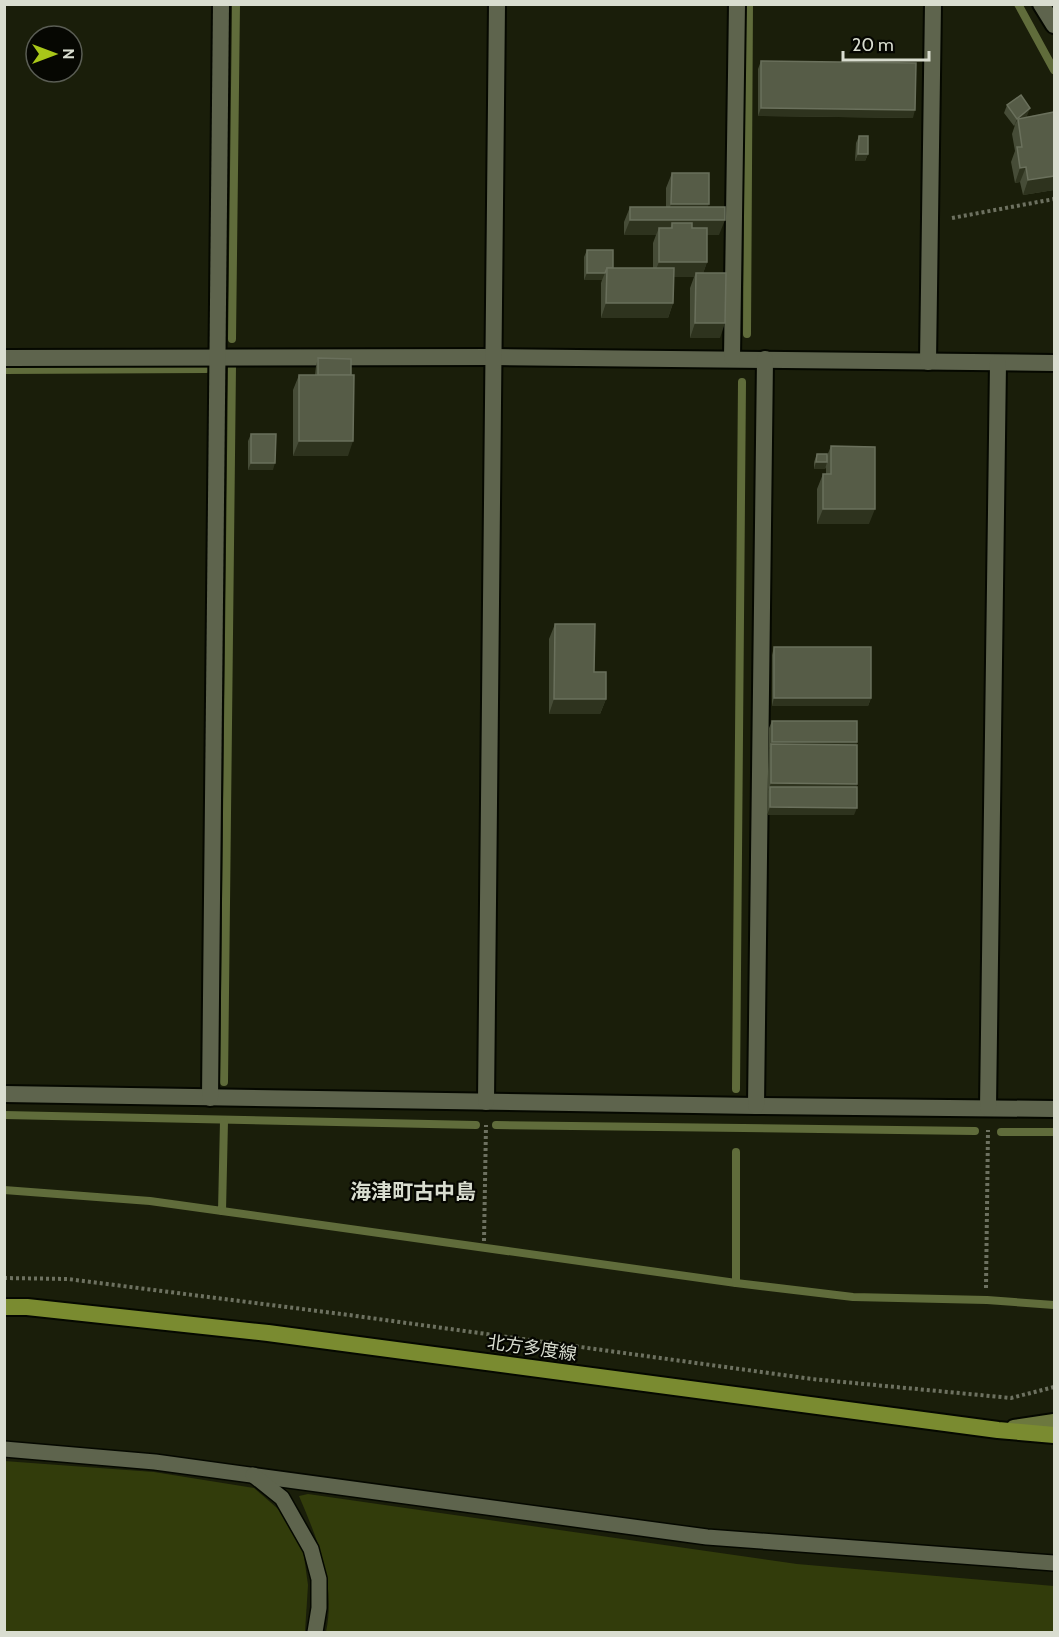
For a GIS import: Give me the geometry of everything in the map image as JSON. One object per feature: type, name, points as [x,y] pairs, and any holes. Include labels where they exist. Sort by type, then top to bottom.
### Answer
[{"type":"main road","name":"北方多度線","points":[[4,1307],[27,1307],[268,1333],[998,1430],[1054,1435]]},
{"type":"main road","points":[[998,1430],[1054,1422]]},
{"type":"street","points":[[210,1098],[222,4]]},
{"type":"street","points":[[486,1102],[497,4]]},
{"type":"street","points":[[732,358],[737,4]]},
{"type":"street","points":[[928,362],[933,4]]},
{"type":"street","points":[[1041,4],[1054,26]]},
{"type":"street","points":[[4,358],[732,358],[1054,363]]},
{"type":"street","points":[[756,1106],[765,359]]},
{"type":"street","points":[[988,1108],[998,363]]},
{"type":"street","points":[[4,1094],[1054,1109]]},
{"type":"lane","points":[[4,1449],[155,1462],[707,1537],[1054,1563]]},
{"type":"lane","points":[[253,1475],[282,1497],[311,1549],[319,1579],[319,1608],[315,1632]]},
{"type":"path","points":[[930,222],[1054,199]]},
{"type":"path","points":[[484,1241],[486,1102]]},
{"type":"path","points":[[986,1288],[988,1108]]},
{"type":"path","points":[[4,1278],[68,1279],[812,1379],[1011,1398],[1054,1387]]},
{"type":"green space","points":[[4,1461],[154,1472],[254,1488],[284,1514],[303,1549],[308,1585],[305,1632],[5,1632]]},
{"type":"green space","points":[[308,1494],[797,1564],[1054,1586],[1054,1632],[326,1632],[329,1596],[327,1579],[319,1546],[299,1496]]},
{"type":"building","points":[[761,61],[916,63],[915,110],[761,108]]},
{"type":"building","points":[[1021,95],[1030,108],[1017,119],[1007,105]]},
{"type":"building","points":[[1054,112],[1054,176],[1028,180],[1026,167],[1020,168],[1017,147],[1022,147],[1018,119]]},
{"type":"building","points":[[859,136],[868,136],[868,154],[858,154]]},
{"type":"building","points":[[672,173],[709,173],[709,204],[671,204]]},
{"type":"building","points":[[630,207],[725,207],[725,220],[630,220]]},
{"type":"building","points":[[672,223],[692,223],[692,228],[707,228],[707,262],[659,262],[659,228],[672,228]]},
{"type":"building","points":[[587,250],[613,250],[613,268],[607,268],[605,273],[587,273]]},
{"type":"building","points":[[607,268],[674,268],[673,303],[606,303]]},
{"type":"building","points":[[696,273],[726,273],[725,323],[695,323]]},
{"type":"building","points":[[318,358],[351,359],[351,375],[318,375]]},
{"type":"building","points":[[299,375],[354,375],[353,441],[299,441]]},
{"type":"building","points":[[251,434],[276,434],[275,463],[251,463]]},
{"type":"building","points":[[831,446],[875,447],[875,509],[823,509],[823,474],[831,474]]},
{"type":"building","points":[[817,454],[827,454],[827,462],[816,462]]},
{"type":"building","points":[[555,624],[595,624],[594,672],[606,672],[606,699],[554,699]]},
{"type":"building","points":[[774,647],[871,647],[871,698],[774,698]]},
{"type":"building","points":[[772,721],[857,721],[857,742],[772,742]]},
{"type":"building","points":[[771,744],[857,745],[857,784],[771,783]]},
{"type":"building","points":[[770,787],[857,787],[857,808],[770,807]]},
{"type":"waterway","points":[[232,339],[236,4]]},
{"type":"waterway","points":[[747,334],[749,4]]},
{"type":"waterway","points":[[1018,4],[1054,70]]},
{"type":"waterway","points":[[224,1082],[232,366]]},
{"type":"waterway","points":[[4,370],[206,369]]},
{"type":"waterway","points":[[736,1089],[742,382]]},
{"type":"waterway","points":[[4,1115],[476,1125]]},
{"type":"waterway","points":[[4,1190],[150,1201],[222,1211],[224,1121]]},
{"type":"waterway","points":[[496,1125],[975,1131]]},
{"type":"waterway","points":[[1001,1132],[1054,1132]]},
{"type":"waterway","points":[[222,1211],[736,1283],[736,1152]]},
{"type":"waterway","points":[[736,1283],[853,1297],[987,1300],[1054,1305]]},
{"type":"district","name":"海津町古中島","points":[[413,1191]]}]
